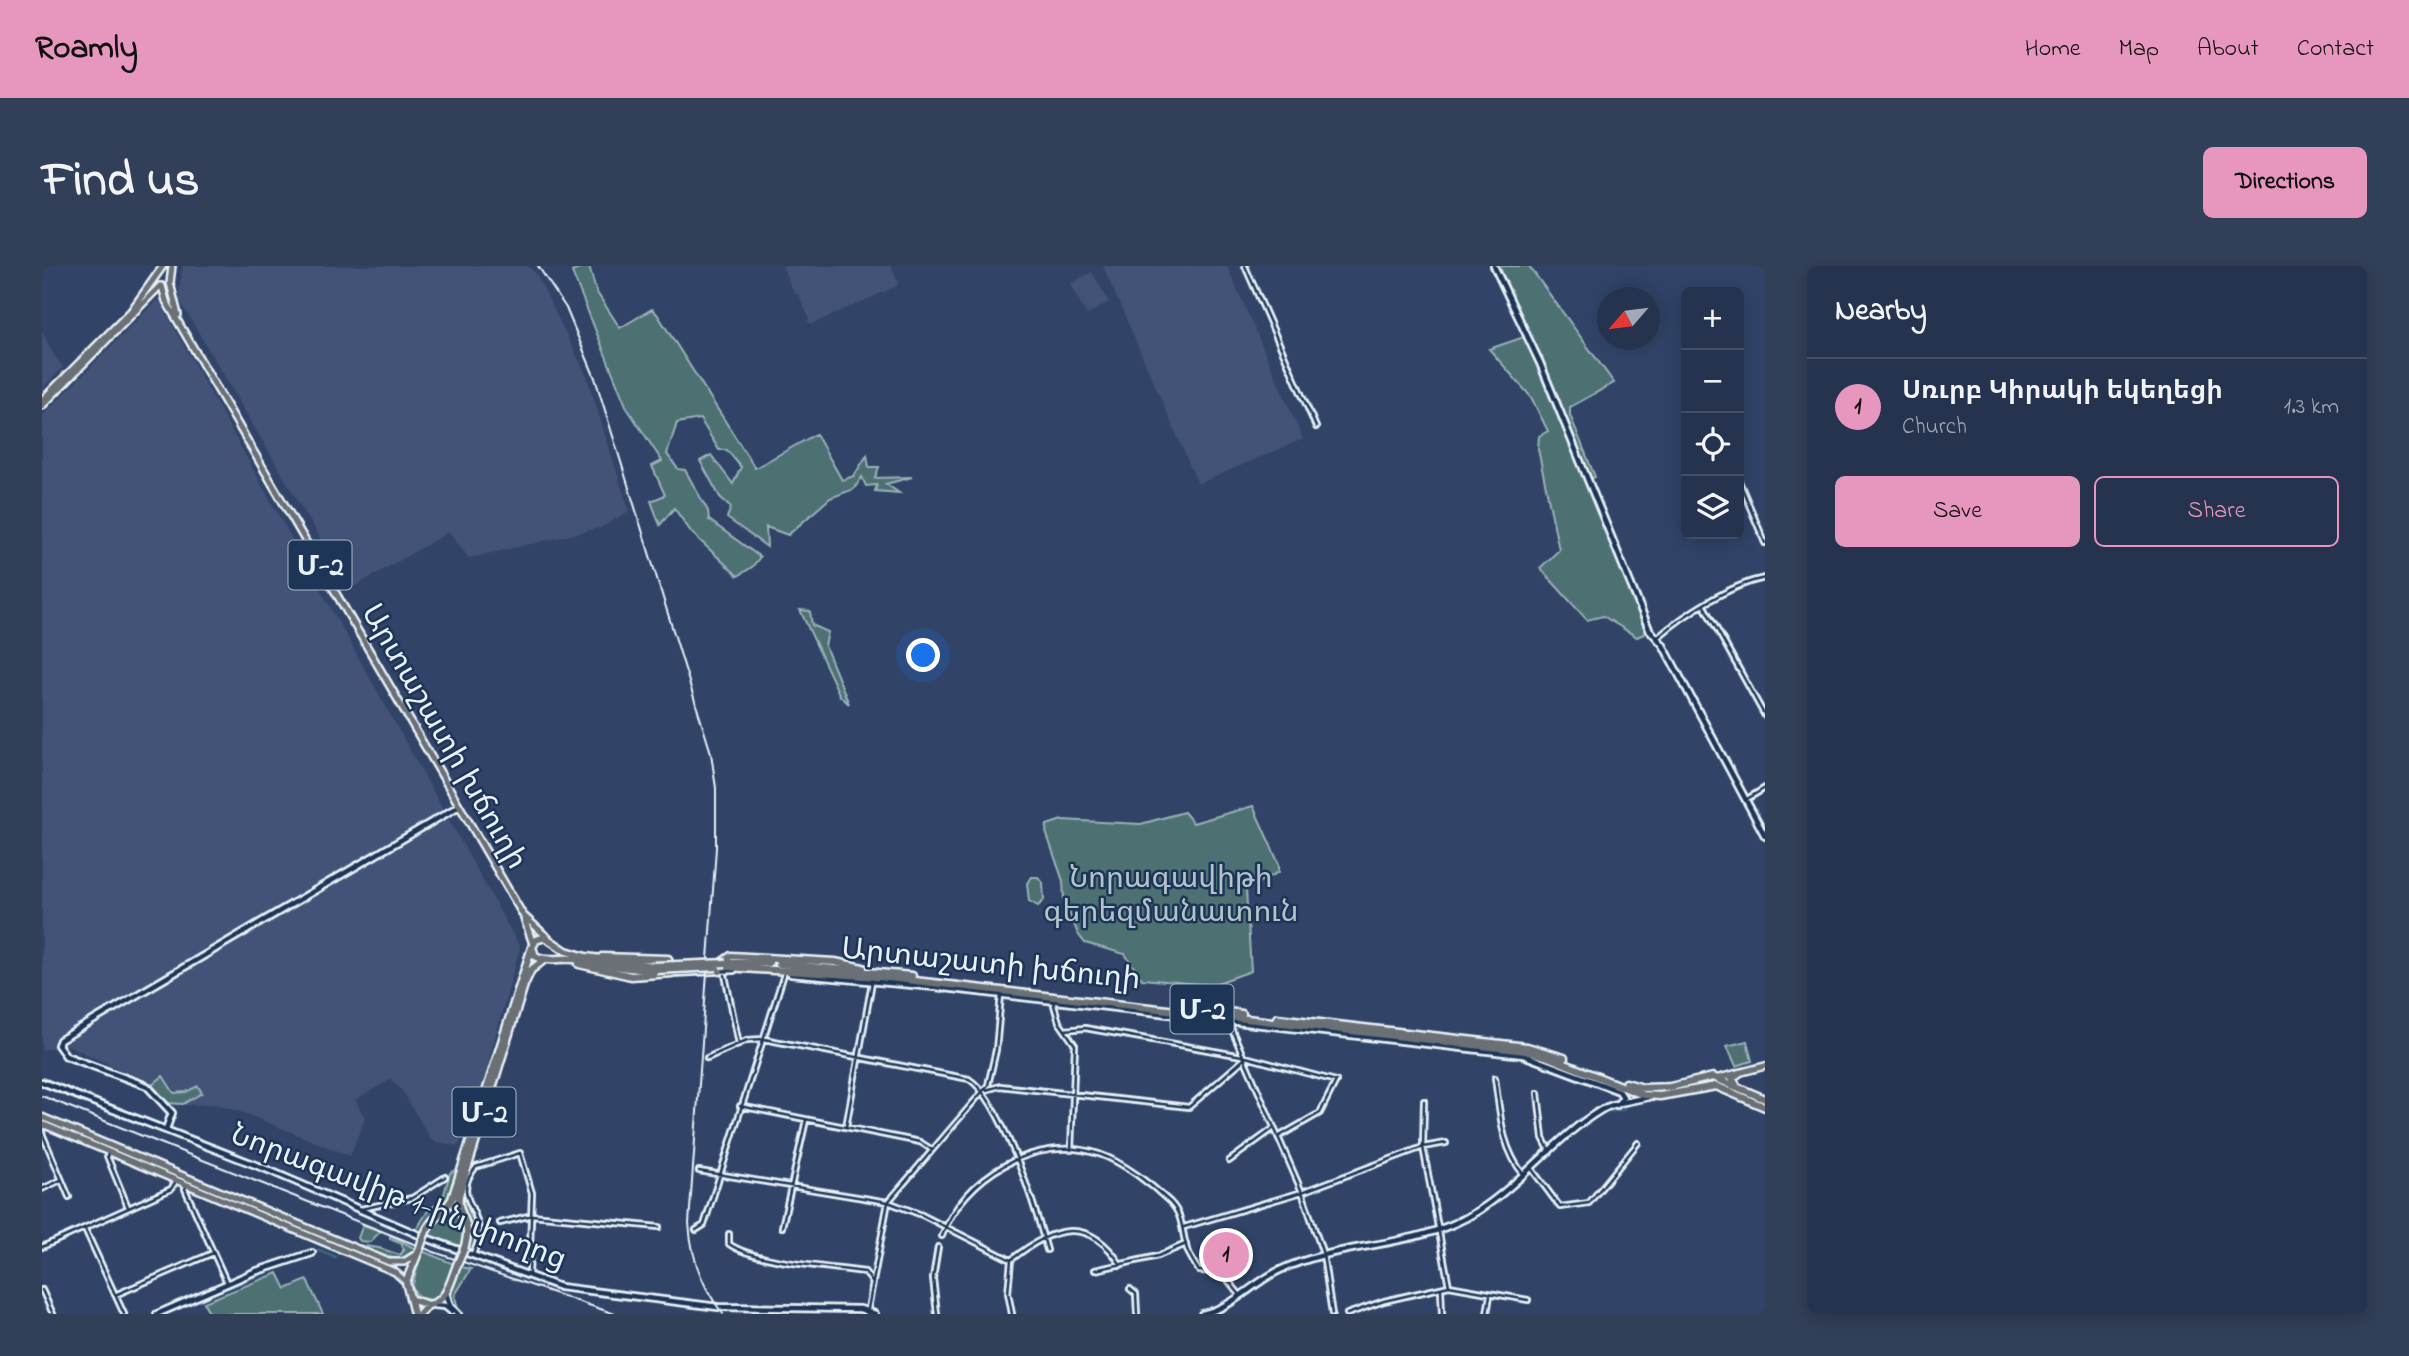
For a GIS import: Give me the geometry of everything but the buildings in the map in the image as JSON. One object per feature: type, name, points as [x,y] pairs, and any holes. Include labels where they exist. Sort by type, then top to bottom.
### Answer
[{"type":"highway","points":[[532,945],[539,938],[550,940]]},
{"type":"highway","name":"Արտաշատի խճուղի","points":[[550,940],[572,953],[613,963],[655,968]]},
{"type":"highway","name":"Մ-2","points":[[431,1305],[446,1293],[464,1249],[469,1227],[463,1216],[459,1195],[524,985],[531,970],[554,950],[550,940]]},
{"type":"highway","name":"Արտաշատի խճուղի","points":[[532,945],[535,956],[546,959],[561,958],[655,968],[882,972],[1527,1047],[1637,1087],[1672,1087]]},
{"type":"highway","name":"Մ-2","points":[[406,1282],[425,1234],[435,1217],[444,1211],[464,1162],[532,945]]},
{"type":"highway","points":[[561,958],[620,975],[671,973],[668,960],[572,953]]},
{"type":"highway","name":"Արտաշատի խճուղի","points":[[724,969],[768,967],[916,980],[1525,1051],[1653,1096]]},
{"type":"highway","points":[[1738,1086],[1732,1080],[1739,1073]]},
{"type":"highway","name":"Մ-2","points":[[1653,1096],[1672,1087],[1708,1077],[1718,1078]]},
{"type":"highway","points":[[1653,1096],[1687,1089],[1718,1078],[1765,1099]]},
{"type":"highway","points":[[1687,1089],[1720,1087],[1765,1107]]},
{"type":"highway","points":[[444,1211],[463,1216]]},
{"type":"highway","points":[[406,1282],[413,1300],[414,1314]]},
{"type":"highway","points":[[413,1300],[431,1305]]},
{"type":"highway","points":[[421,1314],[431,1305]]},
{"type":"main road","points":[[42,406],[159,284],[162,269],[170,275],[172,266]]},
{"type":"main road","name":"Մ-2","points":[[170,275],[170,283]]},
{"type":"main road","points":[[42,400],[159,284],[170,283]]},
{"type":"main road","name":"Արտաշատի խճուղի","points":[[170,283],[181,324]]},
{"type":"main road","name":"Արտաշատի խճուղի","points":[[159,284],[523,915],[532,945]]},
{"type":"main road","name":"Արտաշատի խճուղի","points":[[523,915],[550,940]]},
{"type":"main road","points":[[1718,1078],[1765,1066]]},
{"type":"main road","points":[[42,1117],[389,1262],[404,1262],[418,1251]]},
{"type":"main road","points":[[42,1124],[395,1272],[406,1282]]},
{"type":"street","points":[[1245,266],[1316,427]]},
{"type":"street","points":[[1494,266],[1540,363],[1649,629],[1657,638],[1765,836]]},
{"type":"street","points":[[1744,493],[1765,543]]},
{"type":"street","points":[[1657,638],[1743,582],[1765,578]]},
{"type":"street","points":[[1704,606],[1765,716]]},
{"type":"street","points":[[1747,799],[1765,788]]},
{"type":"street","points":[[166,1129],[172,1113],[147,1086],[66,1056],[58,1045],[60,1040],[459,806]]},
{"type":"street","points":[[1758,822],[1765,818]]},
{"type":"street","points":[[671,973],[724,969],[739,1044]]},
{"type":"street","name":"Արտաշատի խճուղի","points":[[724,969],[872,981],[1523,1055],[1619,1091],[1623,1097],[1616,1105]]},
{"type":"street","points":[[696,1230],[705,1225],[740,1105],[785,974]]},
{"type":"street","points":[[846,1127],[872,981]]},
{"type":"street","points":[[868,1312],[888,1202],[990,1081],[1001,995]]},
{"type":"street","points":[[1052,1001],[1075,1045],[1071,1150]]},
{"type":"street","points":[[1228,1021],[1302,1192],[1323,1254],[1332,1314]]},
{"type":"street","points":[[1065,1030],[1085,1028],[1242,1058],[1336,1081],[1320,1113],[1278,1137]]},
{"type":"street","points":[[707,1058],[739,1044],[764,1039],[969,1079],[983,1091],[1002,1124],[1047,1250]]},
{"type":"street","points":[[983,1091],[1000,1086],[1189,1107],[1242,1058]]},
{"type":"street","points":[[1495,1078],[1503,1137],[1513,1162],[1524,1175]]},
{"type":"street","name":"Նորագավիթ 1-ին փողոց","points":[[42,1082],[166,1129],[473,1256],[560,1287],[718,1307],[875,1314]]},
{"type":"street","points":[[1538,1093],[1543,1139],[1550,1152]]},
{"type":"street","points":[[1202,1314],[1222,1309],[1277,1271],[1323,1254],[1407,1240],[1438,1231],[1477,1212],[1604,1108],[1653,1096]]},
{"type":"street","points":[[1424,1101],[1423,1147],[1449,1286]]},
{"type":"street","points":[[740,1105],[920,1142],[932,1149]]},
{"type":"street","points":[[782,1227],[806,1120]]},
{"type":"street","points":[[42,1124],[42,1133],[69,1197]]},
{"type":"street","points":[[1229,1161],[1274,1128]]},
{"type":"street","points":[[1184,1227],[1302,1192],[1423,1147],[1446,1143]]},
{"type":"street","points":[[1531,1168],[1560,1207],[1589,1203],[1638,1143]]},
{"type":"street","points":[[942,1236],[953,1212],[985,1177],[1016,1160],[1036,1154],[1071,1150],[1101,1155],[1147,1183],[1171,1203],[1184,1227],[1186,1244],[1199,1271],[1221,1272],[1241,1296]]},
{"type":"street","points":[[109,1152],[107,1156],[128,1207]]},
{"type":"street","points":[[473,1256],[480,1232],[466,1202],[472,1172],[476,1167],[520,1153],[532,1193],[529,1278]]},
{"type":"street","points":[[699,1171],[888,1202],[945,1226],[1011,1260]]},
{"type":"street","points":[[358,1210],[412,1198],[445,1177]]},
{"type":"street","points":[[42,1189],[61,1180]]},
{"type":"street","points":[[42,1247],[171,1189],[176,1180]]},
{"type":"street","points":[[187,1184],[185,1189],[227,1283]]},
{"type":"street","points":[[500,1223],[532,1215],[659,1227]]},
{"type":"street","points":[[85,1229],[124,1314]]},
{"type":"street","points":[[1012,1314],[1007,1293],[1011,1260],[1044,1238],[1058,1233],[1089,1231],[1107,1244],[1121,1265]]},
{"type":"street","points":[[729,1234],[731,1246],[747,1252],[846,1272],[865,1272],[872,1282]]},
{"type":"street","points":[[1095,1270],[1158,1256],[1186,1244]]},
{"type":"street","points":[[937,1314],[933,1278],[938,1247]]},
{"type":"street","points":[[115,1295],[213,1253]]},
{"type":"street","points":[[157,1314],[227,1283],[312,1253]]},
{"type":"street","points":[[1347,1314],[1384,1301],[1449,1286],[1528,1300]]},
{"type":"street","points":[[1130,1289],[1136,1294],[1137,1314]]},
{"type":"street","points":[[1441,1289],[1442,1314]]},
{"type":"street","points":[[42,1290],[53,1314]]},
{"type":"street","points":[[446,1293],[456,1314]]},
{"type":"street","points":[[1487,1314],[1490,1295]]},
{"type":"street","points":[[431,1305],[445,1306],[456,1314]]},
{"type":"street","points":[[760,1314],[761,1307]]},
{"type":"shaded area","points":[[183,266],[528,266],[536,274],[586,374],[629,511],[600,528],[469,558],[449,532],[350,589],[178,298]]},
{"type":"shaded area","points":[[782,266],[891,266],[898,282],[897,286],[812,324],[807,322],[809,318],[799,295],[794,293]]},
{"type":"shaded area","points":[[1103,266],[1227,266],[1303,439],[1198,484]]},
{"type":"shaded area","points":[[1092,272],[1109,302],[1087,315],[1070,284]]},
{"type":"shaded area","points":[[158,299],[520,947],[474,1115],[458,1146],[432,1141],[403,1092],[391,1079],[355,1100],[365,1118],[350,1156],[242,1112],[214,1104],[169,1106],[147,1082],[67,1045],[42,1050],[42,416]]},
{"type":"shaded area","points":[[42,331],[63,367],[42,389]]},
{"type":"green space","points":[[589,266],[596,291],[620,328],[652,309],[657,314],[755,468],[816,434],[842,480],[854,476],[867,455],[869,467],[879,467],[875,478],[912,477],[886,484],[899,493],[875,491],[877,485],[866,486],[862,477],[854,489],[830,498],[788,535],[766,527],[767,547],[727,518],[731,507],[720,497],[700,461],[711,455],[733,484],[741,467],[727,450],[719,450],[700,419],[677,423],[667,454],[678,469],[685,470],[708,511],[709,520],[760,557],[752,567],[738,576],[692,533],[674,508],[660,525],[651,501],[665,495],[652,466],[662,461],[627,408],[572,272]]},
{"type":"green space","points":[[1499,266],[1529,266],[1614,383],[1570,407],[1570,415],[1595,477],[1587,480],[1646,633],[1637,637],[1603,616],[1587,620],[1540,568],[1559,550],[1538,449],[1539,436],[1548,431],[1531,397],[1489,349],[1530,335]]},
{"type":"green space","points":[[800,610],[810,611],[812,625],[828,632],[825,646],[849,704],[840,696]]},
{"type":"green space","name":"Նորագավիթի գերեզմանատուն","points":[[1253,806],[1279,864],[1279,872],[1246,889],[1251,971],[1212,985],[1142,979],[1125,954],[1085,943],[1078,934],[1064,900],[1063,881],[1046,832],[1047,825],[1062,820],[1141,824],[1184,812],[1193,823]]},
{"type":"green space","points":[[1032,877],[1038,877],[1043,883],[1044,900],[1038,906],[1029,901],[1027,883]]},
{"type":"green space","points":[[1747,1041],[1752,1061],[1736,1066],[1727,1046]]},
{"type":"green space","points":[[163,1076],[174,1093],[186,1092],[198,1086],[202,1093],[183,1104],[168,1103],[152,1085]]},
{"type":"green space","points":[[456,1170],[447,1203],[432,1215],[422,1233],[416,1230],[429,1209],[442,1201],[450,1173]]},
{"type":"green space","points":[[464,1191],[476,1232],[473,1248],[469,1251],[473,1228],[462,1204]]},
{"type":"green space","points":[[445,1214],[457,1216],[464,1224],[464,1237],[460,1247],[428,1235],[432,1225]]},
{"type":"green space","points":[[363,1225],[381,1231],[370,1242],[360,1241],[358,1238]]},
{"type":"green space","points":[[390,1235],[416,1249],[403,1258],[395,1258],[358,1245],[400,1255],[405,1249],[403,1251],[402,1244],[390,1239]]},
{"type":"green space","points":[[422,1251],[454,1264],[443,1292],[431,1300],[419,1298],[412,1287]]},
{"type":"green space","points":[[461,1267],[471,1269],[455,1295],[458,1311],[452,1295]]},
{"type":"green space","points":[[278,1273],[286,1289],[307,1280],[323,1314],[209,1314],[204,1302]]},
{"type":"waterway","points":[[1611,1111],[1624,1109]]},
{"type":"waterway","points":[[312,1254],[318,1250],[335,1257]]},
{"type":"waterway","points":[[164,1314],[288,1263]]},
{"type":"railway","points":[[538,266],[566,308],[595,378],[711,753],[716,788],[716,848],[689,1223],[692,1248],[699,1271],[723,1314]]},
{"type":"railway","points":[[42,1096],[434,1252],[615,1314]]},
{"type":"place","name":"Սռւրբ Կիրակի եկեղեցի","points":[[1226,1255]]}]
